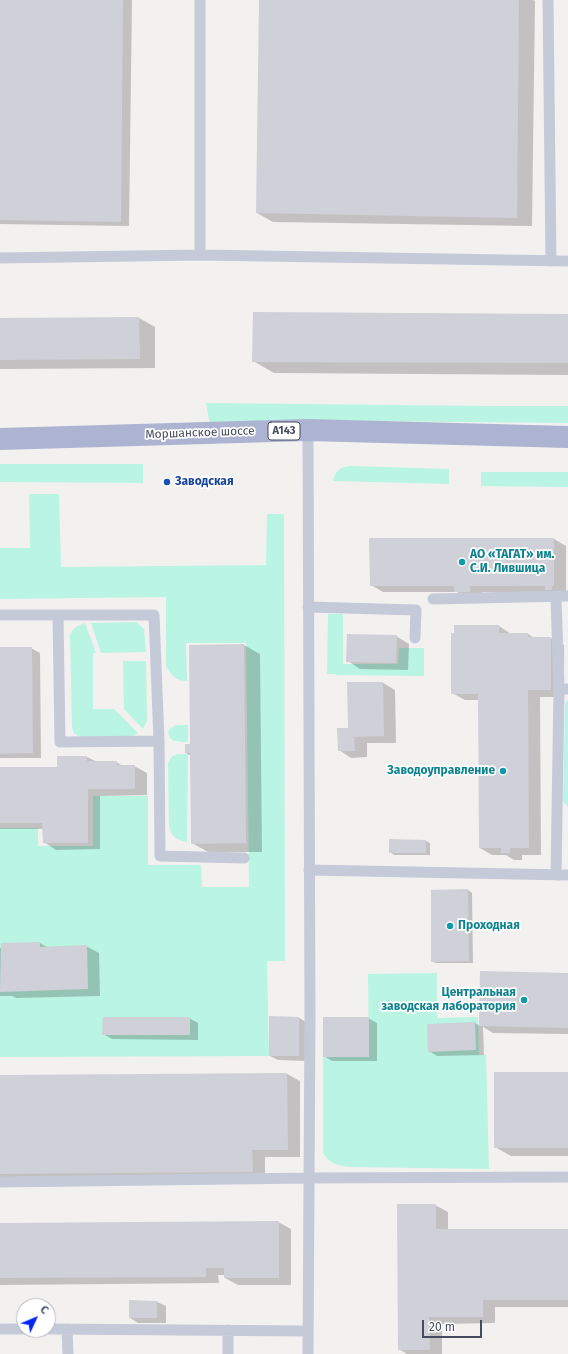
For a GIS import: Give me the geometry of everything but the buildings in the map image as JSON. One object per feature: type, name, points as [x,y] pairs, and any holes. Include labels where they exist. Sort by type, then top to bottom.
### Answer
[{"type":"main road","name":"Моршанское шоссе","points":[[0,439],[308,430],[568,437]]},
{"type":"lane","points":[[200,0],[200,255]]},
{"type":"lane","points":[[548,0],[551,261]]},
{"type":"lane","points":[[0,258],[200,255],[568,261]]},
{"type":"lane","points":[[308,430],[308,1354]]},
{"type":"lane","points":[[433,599],[568,596]]},
{"type":"lane","points":[[556,597],[563,689],[556,875]]},
{"type":"lane","points":[[308,607],[416,610],[415,638]]},
{"type":"lane","points":[[0,615],[154,615],[160,856],[244,858]]},
{"type":"lane","points":[[58,615],[60,742],[158,741]]},
{"type":"lane","points":[[309,870],[568,875]]},
{"type":"lane","points":[[0,1182],[309,1178],[568,1177]]},
{"type":"lane","points":[[0,1329],[16,1329]]},
{"type":"lane","points":[[56,1329],[308,1331]]},
{"type":"lane","points":[[67,1329],[68,1354]]},
{"type":"lane","points":[[228,1330],[228,1354]]},
{"type":"green space","points":[[206,403],[568,406],[568,423],[261,420],[261,431],[210,425]]},
{"type":"green space","points":[[0,464],[143,464],[143,483],[0,482]]},
{"type":"green space","points":[[343,467],[449,469],[449,484],[333,481],[338,470]]},
{"type":"green space","points":[[481,472],[568,472],[568,487],[481,486]]},
{"type":"green space","points":[[29,494],[59,494],[61,567],[266,565],[267,514],[284,514],[285,961],[267,961],[269,1056],[0,1057],[0,828],[38,828],[38,846],[93,846],[93,796],[148,796],[148,865],[201,865],[202,887],[249,887],[246,643],[186,643],[187,681],[183,681],[174,677],[166,666],[166,597],[0,599],[0,548],[30,548]]},
{"type":"green space","points":[[328,614],[343,614],[343,664],[398,664],[399,648],[424,648],[424,676],[327,674]]},
{"type":"green space","points":[[136,622],[144,629],[146,652],[101,653],[91,623]]},
{"type":"green space","points":[[85,623],[96,653],[93,653],[93,709],[114,709],[138,733],[132,736],[80,737],[74,733],[72,728],[70,636],[75,628]]},
{"type":"green space","points":[[123,661],[146,661],[147,721],[143,729],[124,709]]},
{"type":"green space","points":[[568,699],[568,807],[563,801],[565,704]]},
{"type":"green space","points":[[176,725],[188,725],[188,742],[177,741],[169,737],[169,729]]},
{"type":"green space","points":[[188,754],[187,842],[175,837],[171,833],[169,826],[168,764],[172,756]]},
{"type":"green space","points":[[437,973],[437,1018],[478,1017],[479,1055],[486,1055],[489,1169],[351,1167],[338,1165],[331,1162],[323,1153],[323,1057],[369,1057],[368,974]]},
{"type":"place","name":"Заводская","points":[[167,482]]},
{"type":"place","name":"АО «ТАГАТ» им. С.И. Лившица","points":[[462,562]]},
{"type":"place","name":"Заводоуправление","points":[[503,771]]},
{"type":"place","name":"Проходная","points":[[450,926]]},
{"type":"place","name":"Центральная заводская лаборатория","points":[[524,1000]]}]
